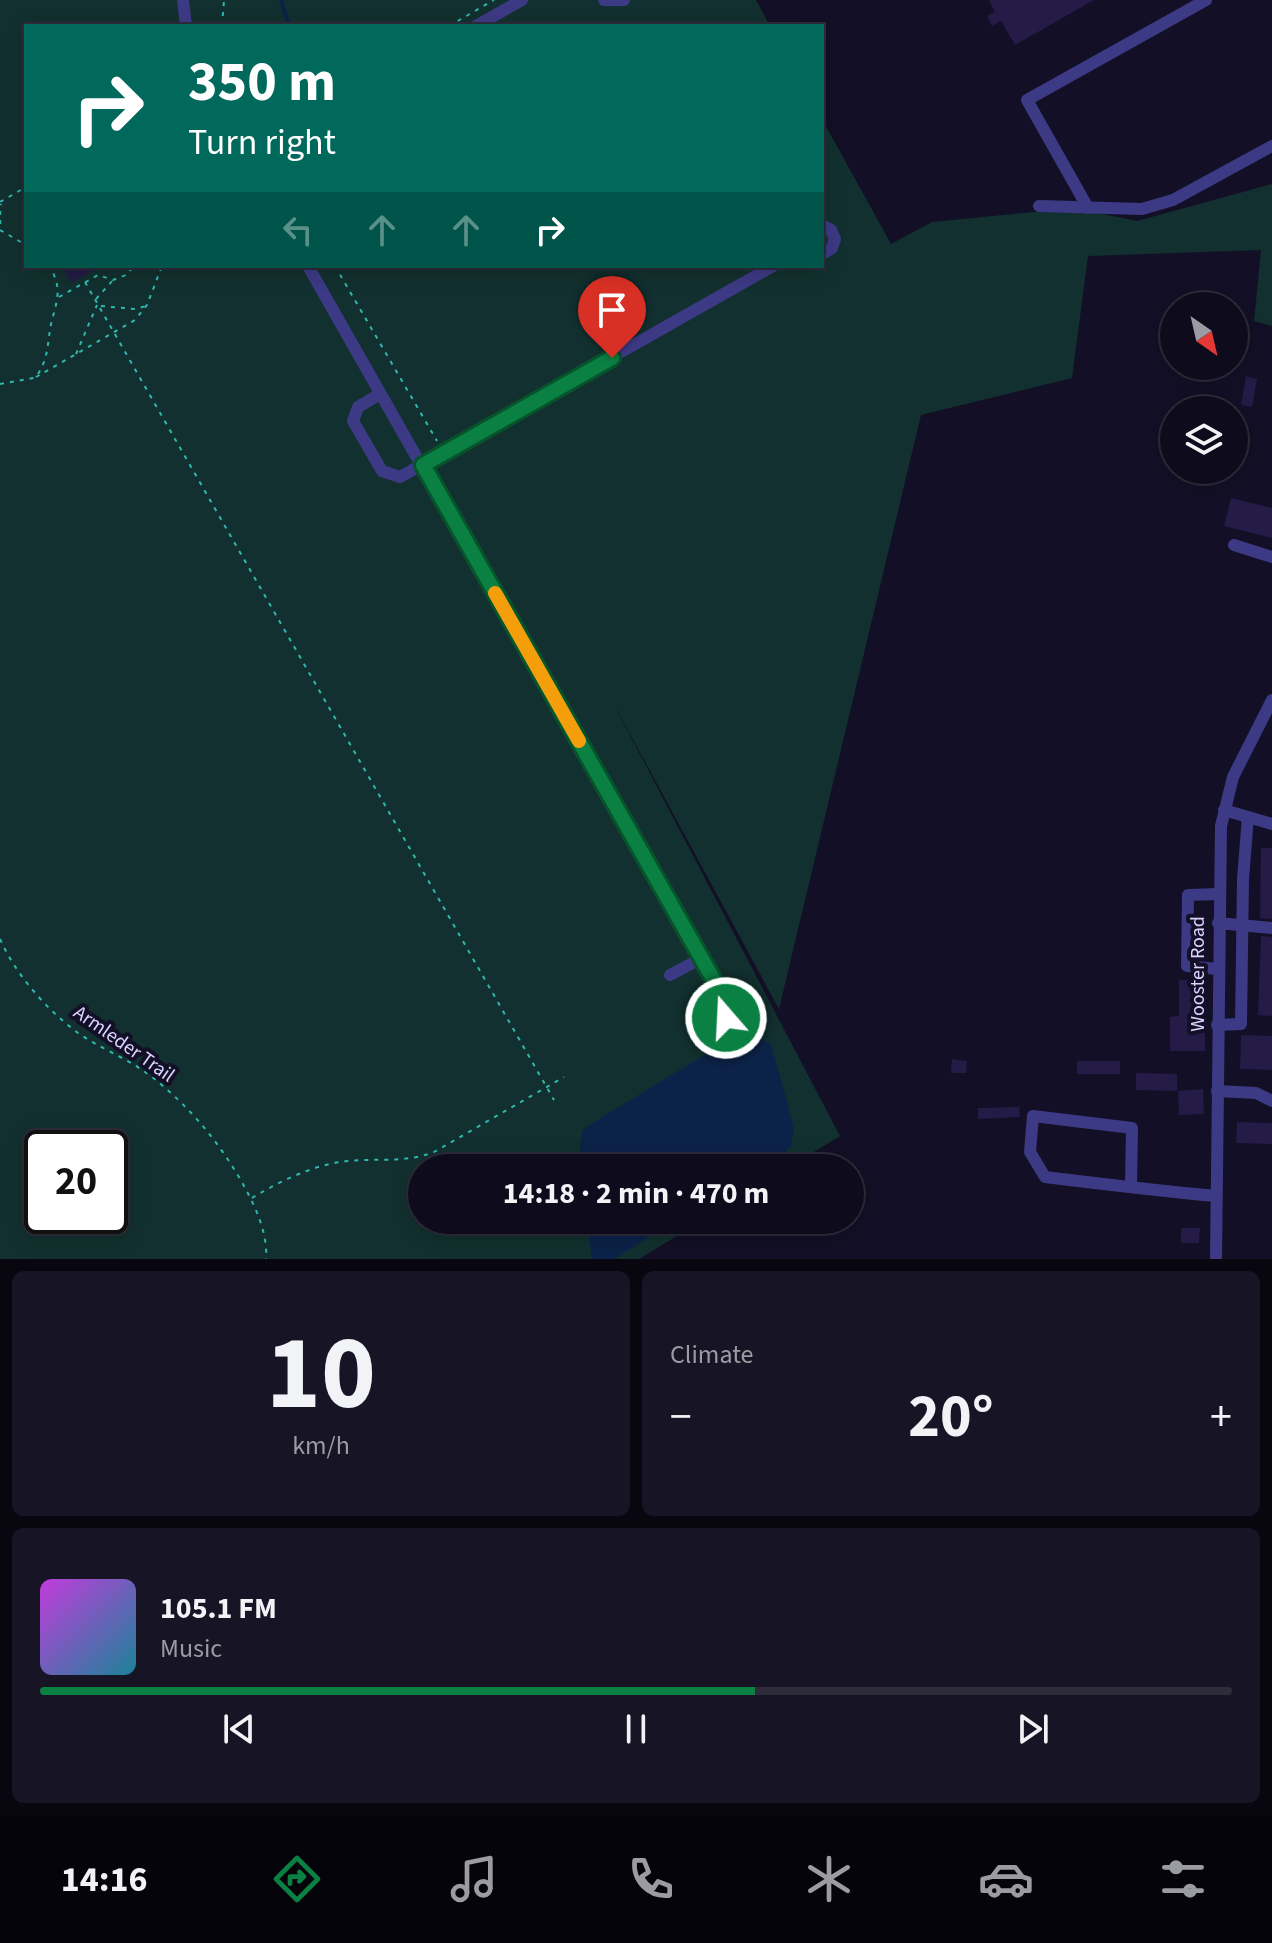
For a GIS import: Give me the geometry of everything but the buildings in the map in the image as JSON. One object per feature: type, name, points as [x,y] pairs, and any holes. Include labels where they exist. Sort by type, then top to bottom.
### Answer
[{"type":"street","points":[[183,0],[186,24]]},
{"type":"street","points":[[480,24],[522,0]]},
{"type":"street","points":[[604,0],[624,0]]},
{"type":"street","points":[[1088,208],[1027,100],[1206,0]]},
{"type":"street","points":[[1039,206],[1142,209],[1173,200],[1272,146]]},
{"type":"street","points":[[824,226],[831,230],[835,239],[832,248],[824,253]]},
{"type":"street","points":[[309,268],[729,1007],[726,1018],[704,1034]]},
{"type":"street","points":[[380,394],[358,407],[353,421],[382,471],[400,477],[769,268]]},
{"type":"street","points":[[1234,545],[1272,557]]},
{"type":"street","name":"Wooster Road","points":[[1216,1259],[1219,854],[1224,810],[1243,751],[1272,700]]},
{"type":"street","points":[[1224,810],[1272,824]]},
{"type":"street","points":[[1217,1025],[1241,1024],[1243,879],[1248,817]]},
{"type":"street","points":[[1219,854],[1244,856]]},
{"type":"street","points":[[1219,878],[1243,879]]},
{"type":"street","points":[[1218,969],[1187,966],[1188,895],[1219,894]]},
{"type":"street","points":[[1218,923],[1272,928]]},
{"type":"street","points":[[670,975],[700,959]]},
{"type":"street","points":[[1217,1091],[1256,1093],[1272,1101]]},
{"type":"street","points":[[1131,1187],[1132,1128],[1033,1116],[1030,1152],[1045,1177],[1131,1187],[1216,1196]]},
{"type":"path","points":[[222,24],[224,0]]},
{"type":"path","points":[[452,24],[494,0]]},
{"type":"path","points":[[0,215],[1,202],[24,188]]},
{"type":"path","points":[[0,220],[0,230],[24,244]]},
{"type":"path","points":[[36,377],[50,347],[51,321],[58,298],[57,278],[51,270],[55,268]]},
{"type":"path","points":[[76,355],[98,303],[113,280],[126,275],[132,268]]},
{"type":"path","points":[[0,384],[36,377],[135,320],[147,305],[161,268]]},
{"type":"path","points":[[336,268],[440,447]]},
{"type":"path","points":[[58,298],[98,275],[113,280]]},
{"type":"path","points":[[85,282],[554,1100]]},
{"type":"path","points":[[98,303],[135,309],[147,305]]},
{"type":"path","name":"Armleder Trail","points":[[0,939],[24,979],[52,1010],[79,1033],[149,1075],[198,1119],[227,1156],[251,1199],[262,1226],[266,1259]]},
{"type":"path","points":[[251,1199],[279,1182],[336,1162],[412,1161],[434,1152],[564,1077]]},
{"type":"green space","points":[[0,0],[756,0],[769,24],[24,24],[24,268],[824,268],[824,123],[891,244],[932,222],[1073,208],[1137,221],[1272,184],[1272,326],[1254,321],[1261,250],[1088,256],[1072,378],[921,415],[779,1009],[611,699],[840,1136],[811,1154],[408,1154],[408,1234],[680,1234],[639,1259],[0,1259]]},
{"type":"water","points":[[745,1030],[771,1044],[794,1128],[791,1147],[782,1154],[581,1154],[583,1129]]},
{"type":"water","points":[[589,1234],[653,1234],[615,1259],[592,1259]]},
{"type":"waterway","points":[[281,0],[288,24]]},
{"type":"slow traffic","points":[[495,593],[579,741]]},
{"type":"route","points":[[612,358],[423,465],[729,1007],[726,1018]]}]
